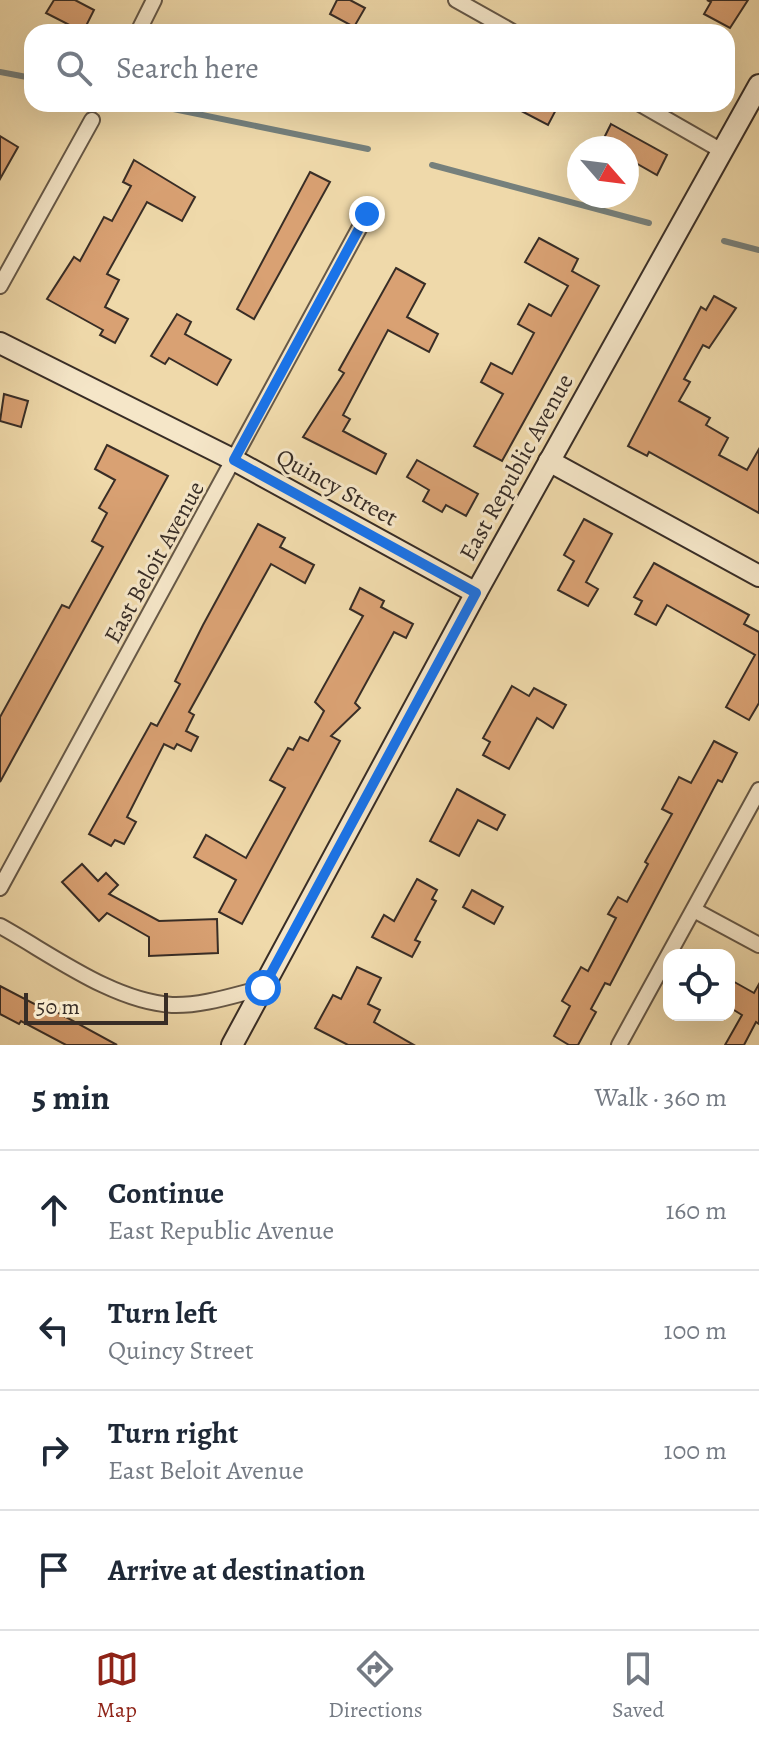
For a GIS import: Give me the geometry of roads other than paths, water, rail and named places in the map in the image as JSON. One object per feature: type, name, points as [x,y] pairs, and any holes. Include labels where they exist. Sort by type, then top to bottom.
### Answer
[{"type":"street","points":[[142,24],[154,0]]},
{"type":"street","points":[[456,0],[478,5],[503,24]]},
{"type":"street","name":"East Republic Avenue","points":[[233,1045],[476,593],[759,85]]},
{"type":"street","points":[[654,112],[722,151]]},
{"type":"street","points":[[0,286],[92,120]]},
{"type":"street","name":"East Beloit Avenue","points":[[0,888],[367,214]]},
{"type":"street","name":"Quincy Street","points":[[0,343],[234,460],[476,593]]},
{"type":"street","points":[[549,461],[759,576]]},
{"type":"street","points":[[619,1045],[759,790]]},
{"type":"street","points":[[694,910],[759,945]]},
{"type":"street","points":[[0,926],[109,986],[137,997],[172,1005],[207,1002],[263,988]]},
{"type":"waterway","points":[[0,72],[24,76]]},
{"type":"waterway","points":[[188,112],[368,149]]},
{"type":"waterway","points":[[432,165],[649,223]]},
{"type":"waterway","points":[[724,241],[759,250]]}]
